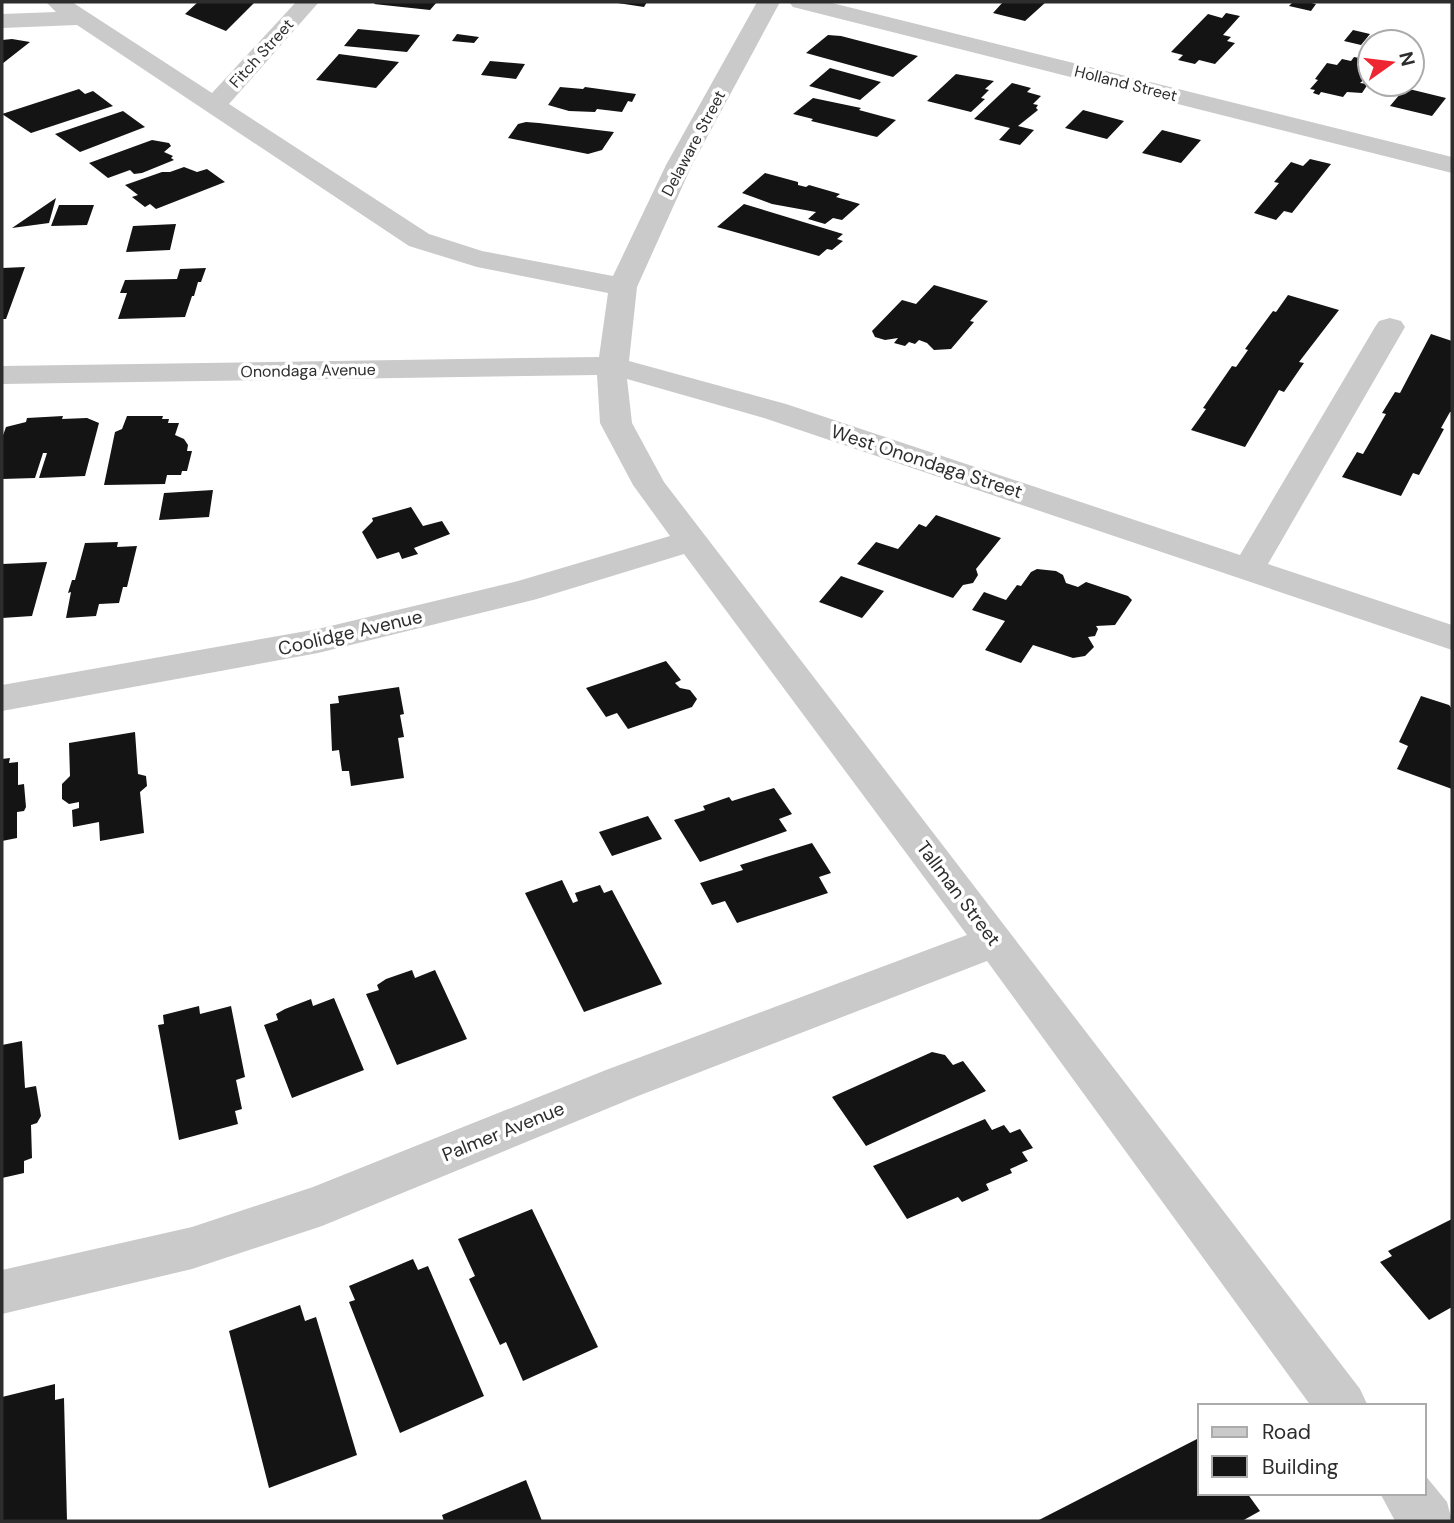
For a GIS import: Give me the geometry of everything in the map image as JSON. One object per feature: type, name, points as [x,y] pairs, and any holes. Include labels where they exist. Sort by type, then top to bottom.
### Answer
[{"type":"street","points":[[57,2],[419,240],[477,258],[624,287],[615,366]]},
{"type":"street","name":"Fitch Street","points":[[214,105],[307,2]]},
{"type":"street","name":"Delaware Street","points":[[624,287],[679,166],[769,2]]},
{"type":"street","name":"Holland Street","points":[[801,2],[1452,165]]},
{"type":"street","points":[[2,21],[83,18]]},
{"type":"street","points":[[1249,568],[1390,327]]},
{"type":"street","name":"Onondaga Avenue","points":[[2,375],[615,366]]},
{"type":"street","name":"Tallman Street","points":[[615,366],[612,379],[617,423],[649,485],[995,941],[1341,1404]]},
{"type":"street","name":"West Onondaga Street","points":[[615,366],[775,411],[1452,638]]},
{"type":"street","name":"Coolidge Avenue","points":[[2,698],[318,641],[525,591],[693,540]]},
{"type":"street","name":"Palmer Avenue","points":[[2,1292],[191,1248],[322,1205],[622,1083],[995,941]]},
{"type":"street","points":[[1408,1495],[1428,1521]]},
{"type":"building","points":[[198,2],[255,2],[226,31],[185,14]]},
{"type":"building","points":[[437,2],[430,10],[374,4]]},
{"type":"building","points":[[611,2],[647,2],[644,7]]},
{"type":"building","points":[[1003,2],[1046,2],[1025,21],[993,13]]},
{"type":"building","points":[[1293,2],[1316,4],[1311,11],[1289,6]]},
{"type":"building","points":[[1226,13],[1240,16],[1223,35],[1231,37],[1227,41],[1235,43],[1215,64],[1199,60],[1195,64],[1178,60],[1183,55],[1171,52],[1208,14],[1222,18]]},
{"type":"building","points":[[358,29],[420,35],[407,52],[344,46]]},
{"type":"building","points":[[1353,30],[1356,31],[1356,44],[1344,41]]},
{"type":"building","points":[[457,34],[479,37],[474,43],[452,41]]},
{"type":"building","points":[[828,35],[918,56],[893,77],[806,53]]},
{"type":"building","points":[[2,40],[30,42],[2,64]]},
{"type":"building","points":[[339,54],[399,62],[376,88],[316,80]]},
{"type":"building","points":[[1356,57],[1356,93],[1347,92],[1343,97],[1313,93],[1315,90],[1310,89],[1327,63],[1337,65],[1342,59],[1351,61]]},
{"type":"building","points":[[490,61],[525,64],[516,79],[481,75]]},
{"type":"building","points":[[830,68],[881,82],[860,100],[809,86]]},
{"type":"building","points":[[956,74],[994,81],[985,89],[989,90],[981,98],[985,99],[971,112],[927,101]]},
{"type":"building","points":[[1012,83],[1031,88],[1027,92],[1041,96],[1033,104],[1038,105],[1038,110],[1018,126],[1034,130],[1020,145],[999,140],[1010,128],[974,119]]},
{"type":"building","points":[[560,87],[585,87],[636,94],[622,112],[597,109],[595,112],[569,111],[548,105]]},
{"type":"building","points":[[79,89],[85,94],[93,91],[113,106],[31,133],[2,114]]},
{"type":"building","points":[[1426,93],[1446,98],[1432,116],[1390,106],[1397,98],[1426,98]]},
{"type":"building","points":[[813,98],[861,108],[859,110],[896,120],[877,137],[793,114]]},
{"type":"building","points":[[1083,110],[1124,121],[1107,139],[1065,128]]},
{"type":"building","points":[[123,111],[145,127],[80,152],[55,134]]},
{"type":"building","points":[[526,122],[614,132],[602,150],[588,154],[508,138],[518,124]]},
{"type":"building","points":[[1162,130],[1201,140],[1181,163],[1142,153]]},
{"type":"building","points":[[152,140],[169,143],[171,146],[164,152],[173,156],[171,158],[174,160],[142,173],[134,174],[130,170],[108,178],[89,163]]},
{"type":"building","points":[[1310,159],[1331,164],[1292,213],[1284,211],[1276,220],[1254,213],[1279,183],[1274,182],[1291,162],[1303,166]]},
{"type":"building","points":[[184,167],[197,172],[207,169],[225,182],[156,209],[150,204],[145,207],[132,197],[138,195],[125,185],[162,172]]},
{"type":"building","points":[[765,173],[798,182],[798,185],[809,185],[840,194],[836,197],[860,204],[842,220],[833,218],[825,224],[808,219],[816,212],[772,204],[742,193]]},
{"type":"building","points":[[56,198],[49,223],[12,228]]},
{"type":"building","points":[[744,204],[843,234],[837,239],[843,241],[819,256],[717,227]]},
{"type":"building","points":[[59,205],[94,205],[87,225],[51,226]]},
{"type":"building","points":[[176,224],[170,250],[126,252],[133,226]]},
{"type":"building","points":[[25,267],[6,319],[2,319],[2,268]]},
{"type":"building","points":[[206,268],[185,317],[118,319],[127,293],[120,293],[125,280],[177,279],[180,269]]},
{"type":"building","points":[[934,285],[988,301],[951,349],[934,350],[919,340],[915,344],[909,342],[905,346],[894,343],[898,338],[885,340],[875,337],[872,331],[902,300],[916,304]]},
{"type":"building","points":[[1288,295],[1339,310],[1299,362],[1304,363],[1284,392],[1279,390],[1245,447],[1191,430],[1232,366],[1236,367],[1248,350],[1245,349]]},
{"type":"building","points":[[1431,334],[1452,341],[1452,412],[1441,428],[1444,429],[1419,475],[1413,473],[1401,496],[1342,477],[1357,452],[1363,454],[1386,414],[1382,413],[1395,392],[1400,393]]},
{"type":"building","points":[[63,416],[62,419],[87,418],[99,423],[85,476],[39,478],[47,453],[43,453],[35,478],[2,479],[2,438],[6,427],[26,422],[27,418]]},
{"type":"building","points":[[127,416],[163,416],[162,419],[169,419],[168,423],[179,423],[175,435],[184,439],[188,445],[187,451],[192,451],[187,471],[182,471],[181,475],[167,475],[165,484],[104,485],[115,432],[122,429]]},
{"type":"building","points":[[213,490],[209,517],[159,520],[164,493]]},
{"type":"building","points":[[411,507],[423,526],[442,521],[450,534],[414,548],[418,554],[402,559],[399,552],[377,559],[362,532],[373,521],[372,518]]},
{"type":"building","points":[[936,515],[1001,538],[976,569],[978,575],[973,583],[963,585],[953,598],[857,564],[876,542],[898,549],[919,524],[926,527]]},
{"type":"building","points":[[118,542],[117,547],[137,546],[127,587],[123,587],[119,603],[99,604],[96,616],[66,618],[71,592],[68,593],[72,580],[75,580],[85,543]]},
{"type":"building","points":[[47,562],[32,616],[2,618],[2,564]]},
{"type":"building","points":[[1037,569],[1056,571],[1063,575],[1066,583],[1078,587],[1086,582],[1128,596],[1132,600],[1115,625],[1096,626],[1098,629],[1095,636],[1088,637],[1094,647],[1085,656],[1073,658],[1033,645],[1021,663],[985,650],[1005,621],[972,610],[984,592],[1006,600],[1017,585],[1021,586],[1031,572]]},
{"type":"building","points":[[841,576],[884,591],[862,618],[819,602]]},
{"type":"building","points":[[666,661],[681,680],[675,683],[680,688],[690,690],[697,699],[692,707],[628,729],[617,713],[606,717],[586,688]]},
{"type":"building","points":[[399,687],[404,714],[400,715],[404,737],[398,738],[404,778],[351,786],[349,771],[342,771],[339,750],[332,751],[330,704],[339,703],[338,696]]},
{"type":"building","points":[[1421,696],[1449,705],[1452,709],[1452,789],[1397,769],[1408,746],[1399,742]]},
{"type":"building","points":[[135,732],[138,774],[146,776],[147,786],[140,792],[144,833],[100,841],[99,822],[73,827],[72,810],[79,808],[79,802],[69,804],[62,799],[62,784],[70,776],[69,743]]},
{"type":"building","points":[[10,758],[9,763],[18,762],[18,785],[24,784],[26,807],[24,811],[17,812],[17,838],[2,841],[2,759]]},
{"type":"building","points":[[774,788],[792,814],[779,819],[787,831],[700,862],[674,820],[705,810],[703,806],[729,797],[732,801]]},
{"type":"building","points":[[648,816],[662,839],[612,856],[599,832]]},
{"type":"building","points":[[812,843],[831,873],[819,877],[828,893],[737,923],[725,901],[712,905],[700,883],[743,870],[740,865]]},
{"type":"building","points":[[562,880],[573,903],[578,901],[575,893],[600,885],[604,893],[612,890],[662,984],[584,1012],[525,893]]},
{"type":"building","points":[[412,970],[415,978],[435,970],[467,1039],[397,1065],[366,994],[379,990],[377,985],[386,979]]},
{"type":"building","points":[[334,998],[364,1070],[292,1098],[264,1025],[278,1020],[276,1014],[285,1009],[311,999],[313,1006]]},
{"type":"building","points":[[199,1006],[200,1014],[231,1006],[245,1077],[236,1080],[242,1109],[235,1111],[238,1124],[179,1140],[158,1025],[164,1024],[163,1015]]},
{"type":"building","points":[[22,1041],[25,1088],[36,1086],[41,1116],[37,1123],[31,1125],[32,1158],[24,1161],[24,1173],[2,1178],[2,1045]]},
{"type":"building","points":[[932,1052],[945,1055],[953,1065],[963,1061],[986,1091],[866,1146],[832,1097]]},
{"type":"building","points":[[985,1119],[992,1130],[1004,1125],[1010,1133],[1020,1129],[1033,1148],[1022,1152],[1028,1161],[1010,1169],[1012,1173],[986,1184],[989,1190],[962,1202],[958,1197],[907,1219],[873,1166]]},
{"type":"building","points":[[532,1209],[598,1347],[523,1381],[506,1342],[500,1345],[469,1279],[475,1276],[458,1239]]},
{"type":"building","points":[[1452,1219],[1452,1307],[1429,1320],[1380,1262],[1392,1256],[1388,1251]]},
{"type":"building","points":[[413,1259],[418,1270],[428,1266],[484,1396],[400,1433],[349,1302],[355,1300],[349,1286]]},
{"type":"building","points":[[300,1305],[305,1321],[316,1317],[357,1455],[269,1488],[229,1331]]},
{"type":"building","points":[[55,1384],[55,1400],[64,1398],[67,1521],[2,1521],[2,1397]]},
{"type":"building","points":[[1197,1439],[1198,1495],[1248,1495],[1260,1511],[1242,1521],[1037,1521]]},
{"type":"building","points":[[526,1480],[542,1521],[444,1521],[442,1515]]}]
